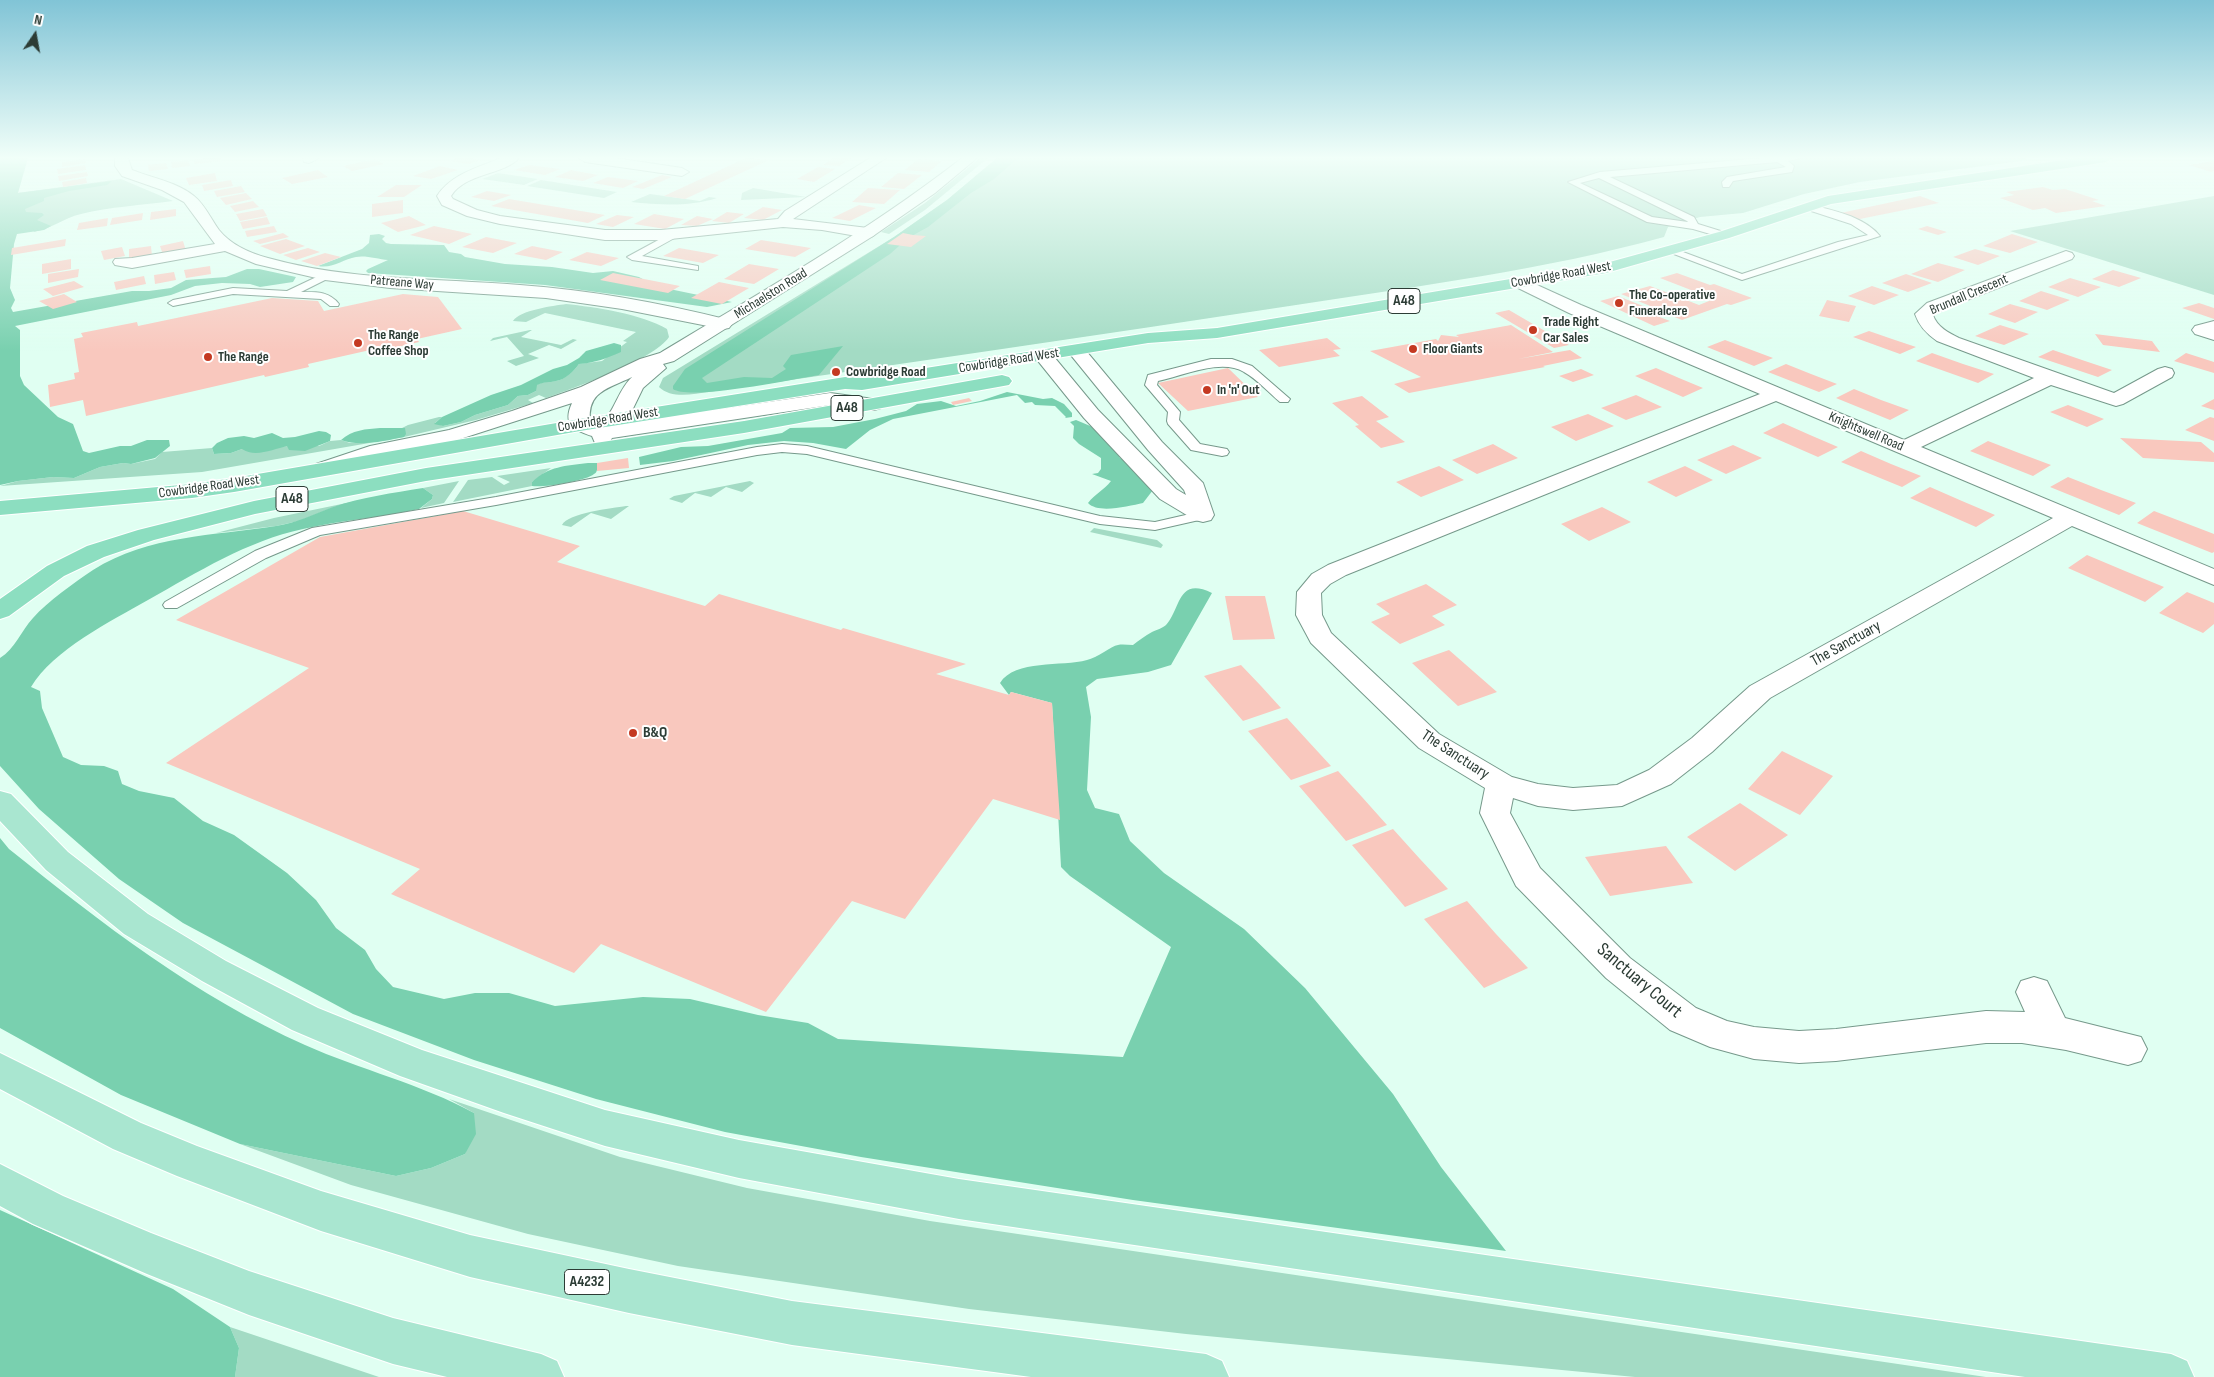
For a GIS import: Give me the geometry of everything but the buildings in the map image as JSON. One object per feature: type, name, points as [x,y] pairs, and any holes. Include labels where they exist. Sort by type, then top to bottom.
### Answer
[{"type":"highway","name":"Cowbridge Road West","points":[[874,404],[1039,370],[1076,350],[1148,338],[1217,333],[1606,268],[1762,222]]},
{"type":"highway","name":"Cowbridge Road West","points":[[1152,356],[1192,348],[1217,333]]},
{"type":"highway","name":"Cowbridge Road West","points":[[0,508],[192,491],[620,418],[1039,370],[1098,365]]},
{"type":"highway","name":"Cowbridge Road West","points":[[0,611],[65,566],[116,546],[189,524],[264,505],[349,487],[602,440]]},
{"type":"main road","points":[[0,802],[57,861],[136,924],[214,971],[306,1019],[414,1064],[504,1096],[605,1128],[739,1160],[960,1200],[2171,1377]]},
{"type":"main road","name":"A4232","points":[[0,1070],[127,1136],[191,1163],[321,1211],[470,1256],[629,1291],[792,1322],[1206,1377]]},
{"type":"main road","points":[[0,1184],[48,1210],[147,1253],[249,1293],[392,1341],[541,1377]]},
{"type":"street","name":"Patreane Way","points":[[206,222],[215,235],[228,246],[262,261],[327,275],[389,282],[562,295],[660,310],[723,324]]},
{"type":"street","points":[[514,222],[575,232],[630,236],[675,234],[783,223],[822,226],[868,233]]},
{"type":"street","name":"Michaelston Road","points":[[320,470],[378,450],[478,428],[588,391],[647,363],[667,357],[723,324],[884,222]]},
{"type":"street","points":[[121,262],[132,263],[228,246]]},
{"type":"street","name":"Brundall Crescent","points":[[2066,256],[1933,307],[1924,314],[1925,320],[1930,328],[1939,335],[2050,378],[2116,400],[2165,373]]},
{"type":"street","name":"Knightswell Road","points":[[1520,283],[1575,309],[2214,578]]},
{"type":"street","points":[[2214,326],[2201,330],[2214,334]]},
{"type":"street","points":[[1076,350],[1098,365],[1155,446],[1195,488],[1203,515]]},
{"type":"street","name":"Michaelston Road","points":[[602,440],[620,418],[624,404],[635,385],[643,377],[660,366],[667,357]]},
{"type":"street","points":[[1039,370],[1090,414],[1168,494],[1203,515]]},
{"type":"street","points":[[1903,448],[2050,378]]},
{"type":"street","points":[[588,391],[579,410],[580,424],[602,440]]},
{"type":"street","name":"The Sanctuary","points":[[1776,394],[1337,570],[1321,579],[1309,592],[1309,615],[1320,637],[1429,742],[1501,784],[1538,795],[1573,799],[1622,795],[1653,781],[1702,745],[1760,692],[2070,518]]},
{"type":"street","name":"Cowbridge Road West","points":[[602,440],[830,399],[874,404]]},
{"type":"street","name":"Sanctuary Court","points":[[1501,784],[1496,813],[1528,877],[1618,968],[1683,1019],[1723,1036],[1754,1043],[1799,1048],[1986,1027],[2022,1027],[2128,1049]]},
{"type":"street","points":[[2034,992],[2053,1032]]},
{"type":"lane","points":[[1667,222],[1694,226],[1724,235]]},
{"type":"lane","points":[[1692,222],[1694,226]]},
{"type":"lane","points":[[1670,250],[1742,277],[1781,266],[1841,244],[1875,236],[1872,231],[1853,222]]},
{"type":"lane","points":[[675,234],[632,257],[694,268]]},
{"type":"lane","points":[[285,294],[327,275]]},
{"type":"lane","points":[[173,303],[233,291],[324,296],[334,304]]},
{"type":"lane","points":[[1222,452],[1196,447],[1173,421],[1174,412],[1151,385],[1152,378],[1178,373],[1211,363],[1232,363],[1248,369],[1284,399]]},
{"type":"lane","points":[[171,605],[271,548],[317,531],[472,505],[774,449],[807,450],[1100,520],[1155,526],[1203,515]]},
{"type":"green space","points":[[0,222],[42,222],[51,226],[44,230],[17,234],[14,244],[10,288],[15,300],[11,308],[13,312],[132,291],[171,288],[186,280],[226,277],[247,269],[259,269],[296,277],[293,282],[260,287],[250,284],[222,283],[195,286],[171,295],[15,326],[20,330],[20,376],[24,385],[58,417],[73,424],[83,451],[89,453],[120,446],[131,446],[147,440],[169,440],[170,446],[155,458],[131,464],[123,463],[100,467],[74,478],[53,477],[0,485]]},
{"type":"green space","points":[[30,222],[60,222],[47,228],[34,232]]},
{"type":"green space","points":[[896,222],[907,222],[889,234],[881,232]]},
{"type":"green space","points":[[915,222],[1683,222],[1668,227],[1664,237],[1619,249],[1527,268],[1389,291],[696,394],[682,395],[670,393],[659,387],[663,378]]},
{"type":"green space","points":[[915,222],[934,222],[908,238],[890,254],[702,378],[707,383],[744,377],[772,378],[786,369],[783,366],[791,355],[843,346],[819,375],[720,391],[683,392],[673,389],[673,386],[685,369]]},
{"type":"green space","points":[[2061,222],[2214,222],[2214,295],[2010,231]]},
{"type":"green space","points":[[379,234],[385,236],[382,239],[386,243],[444,245],[449,252],[461,254],[465,257],[505,264],[552,267],[593,273],[613,271],[639,277],[655,286],[732,302],[707,307],[545,285],[368,273],[366,271],[368,269],[388,260],[367,257],[351,258],[333,265],[318,266],[362,249],[369,243],[370,235]]},
{"type":"green space","points":[[566,304],[632,315],[667,329],[669,337],[661,346],[631,364],[593,380],[546,398],[539,395],[528,400],[533,403],[476,420],[376,442],[408,425],[442,417],[435,423],[443,426],[461,422],[475,415],[508,405],[518,396],[528,395],[536,391],[536,385],[562,379],[579,364],[602,361],[627,342],[623,341],[636,332],[545,313],[526,322],[513,321],[522,314],[537,309]]},
{"type":"green space","points":[[532,330],[521,337],[561,345],[573,339],[577,340],[561,349],[549,345],[528,354],[539,358],[516,366],[507,361],[524,356],[507,337],[490,341],[493,338]]},
{"type":"green space","points":[[614,343],[621,345],[621,352],[596,361],[579,364],[563,379],[537,385],[536,391],[528,395],[518,396],[508,405],[475,415],[461,422],[443,426],[434,424],[442,417],[491,395],[521,385],[553,369],[567,365],[586,351]]},
{"type":"green space","points":[[1007,392],[1043,399],[1052,398],[1064,404],[1072,413],[1072,417],[1065,418],[1055,406],[1035,405],[1032,402],[1025,403],[1017,395],[893,419],[870,430],[846,449],[813,443],[784,441],[748,445],[673,461],[640,465],[639,457],[681,447],[708,446],[782,433],[790,428],[833,427],[906,411],[917,404],[941,401],[956,406],[980,401]]},
{"type":"green space","points":[[1076,420],[1107,433],[1120,458],[1130,461],[1153,490],[1143,503],[1106,509],[1088,503],[1111,481],[1092,474],[1098,473],[1101,469],[1101,458],[1073,438],[1074,426],[1070,422]]},
{"type":"green space","points":[[380,428],[405,428],[406,434],[404,437],[372,443],[356,443],[341,440],[354,432]]},
{"type":"green space","points":[[319,431],[331,435],[330,441],[305,451],[289,450],[287,446],[259,453],[247,452],[242,449],[231,453],[214,454],[212,448],[217,443],[228,438],[244,436],[254,438],[272,433],[283,438]]},
{"type":"green space","points":[[341,440],[350,443],[375,442],[202,472],[0,486],[18,481],[53,477],[74,478],[100,467],[155,459],[162,452],[212,448],[214,454],[231,453],[242,449],[319,446],[330,441]]},
{"type":"green space","points":[[597,463],[596,472],[589,477],[545,486],[532,486],[532,482],[551,470]]},
{"type":"green space","points":[[551,468],[532,482],[532,486],[453,502],[468,480],[492,477],[504,485],[510,482],[497,476]]},
{"type":"green space","points":[[459,481],[444,503],[421,508],[432,499],[433,495],[423,488]]},
{"type":"green space","points":[[750,481],[754,483],[742,492],[726,487],[711,497],[695,493],[682,503],[669,499],[674,496]]},
{"type":"green space","points":[[423,488],[433,495],[432,499],[419,509],[303,529],[282,534],[243,549],[204,568],[117,617],[68,649],[53,661],[31,687],[40,691],[42,708],[63,757],[81,765],[104,766],[118,771],[122,784],[139,791],[174,798],[203,821],[234,835],[287,873],[316,900],[336,928],[365,950],[376,969],[393,987],[444,999],[475,993],[509,993],[555,1006],[643,997],[690,999],[758,1015],[808,1023],[838,1039],[1123,1057],[1171,947],[1070,876],[1061,867],[1052,703],[1011,692],[1009,695],[1000,683],[1007,675],[1016,670],[1040,665],[1087,660],[1115,646],[1133,645],[1166,625],[1186,591],[1201,589],[1212,593],[1171,665],[1148,672],[1097,679],[1086,687],[1091,717],[1087,790],[1095,808],[1119,814],[1130,841],[1164,873],[1244,929],[1305,988],[1393,1094],[1441,1167],[1506,1251],[1133,1200],[861,1157],[725,1132],[596,1099],[474,1060],[353,1014],[183,923],[119,879],[39,809],[0,766],[0,658],[10,650],[29,623],[46,605],[93,570],[114,558],[159,543],[284,525],[355,501]]},
{"type":"green space","points":[[361,500],[334,507],[299,521],[276,526],[216,533],[274,518]]},
{"type":"green space","points":[[629,506],[611,519],[591,513],[571,527],[562,525],[581,514]]},
{"type":"green space","points":[[1094,528],[1157,540],[1163,545],[1161,548],[1090,532]]},
{"type":"green space","points":[[0,838],[9,849],[115,931],[151,957],[226,1005],[305,1045],[412,1085],[474,1113],[476,1134],[465,1154],[431,1168],[396,1176],[240,1144],[121,1095],[0,1028]]},
{"type":"green space","points":[[449,1099],[620,1157],[747,1188],[930,1221],[1986,1377],[1635,1377],[1186,1334],[969,1309],[678,1266],[528,1234],[351,1185],[240,1144],[396,1176],[431,1168],[465,1154],[474,1113]]},
{"type":"green space","points":[[0,1210],[173,1289],[230,1327],[239,1348],[235,1377],[0,1377]]},
{"type":"green space","points":[[230,1327],[379,1377],[235,1377],[239,1348]]},
{"type":"place","name":"The Co-operative Funeralcare","points":[[1619,303]]},
{"type":"place","name":"Trade Right Car Sales","points":[[1533,330]]},
{"type":"place","name":"The Range Coffee Shop","points":[[358,343]]},
{"type":"place","name":"Floor Giants","points":[[1413,349]]},
{"type":"place","name":"The Range","points":[[208,357]]},
{"type":"place","name":"Cowbridge Road","points":[[836,372]]},
{"type":"place","name":"In 'n' Out","points":[[1207,390]]},
{"type":"place","name":"B&Q","points":[[633,733]]}]
